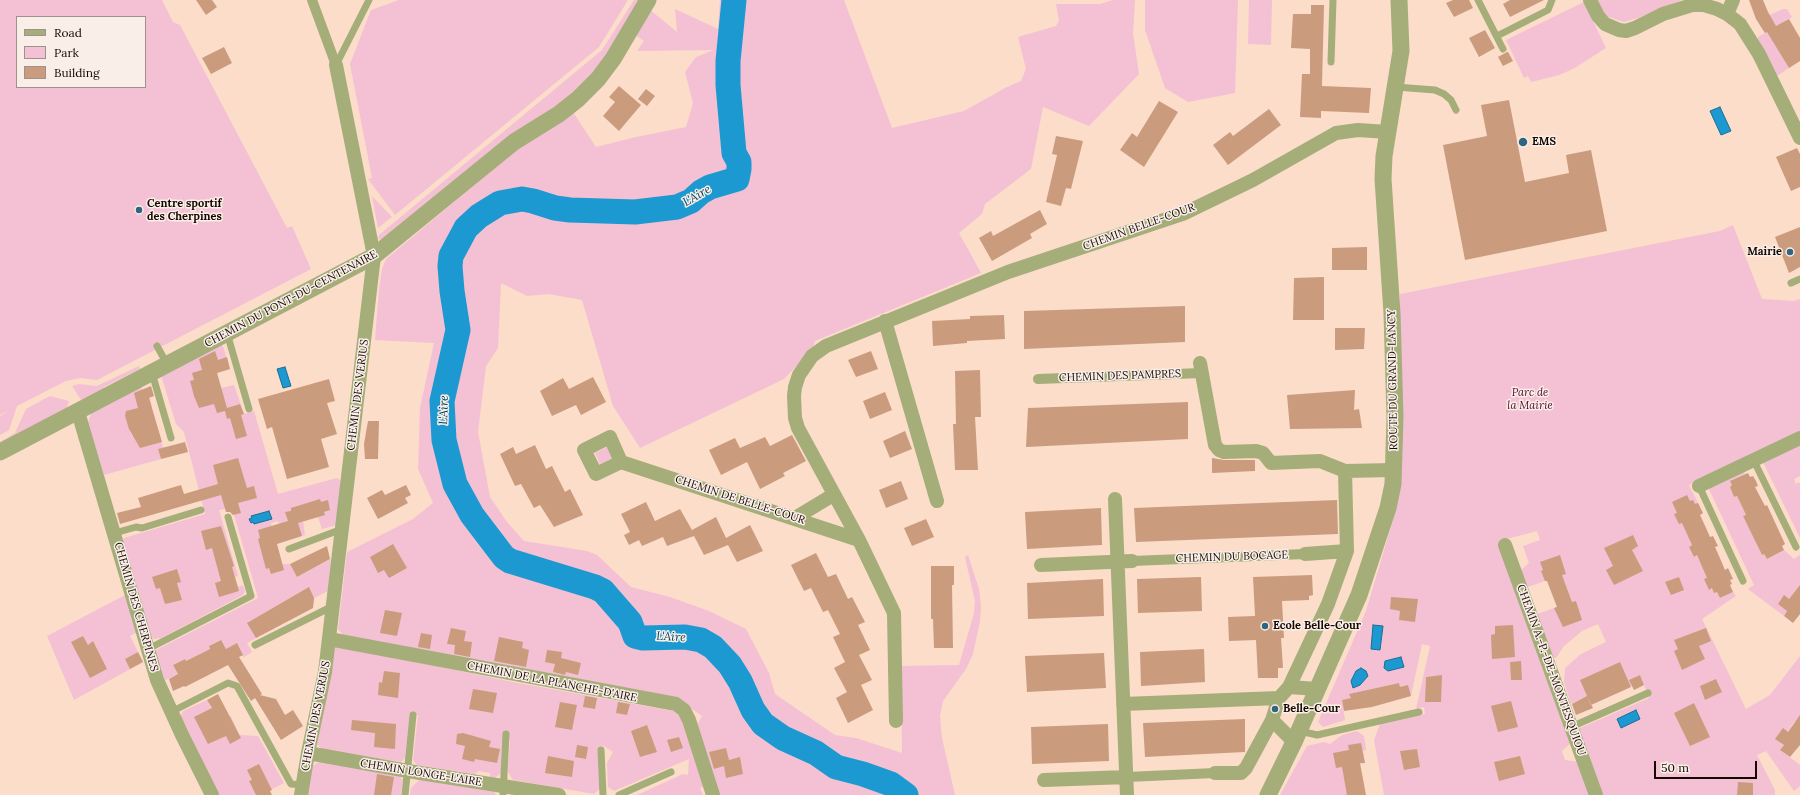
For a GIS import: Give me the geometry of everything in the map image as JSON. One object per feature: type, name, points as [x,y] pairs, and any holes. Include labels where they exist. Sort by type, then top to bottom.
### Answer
[{"type":"street","name":"CHEMIN DES VERJUS","points":[[302,790],[325,672],[374,256],[336,65],[312,0]]},
{"type":"street","name":"CHEMIN DU PONT-DU-CENTENAIRE","points":[[0,452],[374,256],[514,142],[559,114],[578,99],[598,79],[613,59],[648,0]]},
{"type":"street","name":"ROUTE DU GRAND-LANCY","points":[[1268,795],[1297,736],[1317,689],[1346,628],[1364,582],[1388,508],[1394,470],[1395,417],[1392,313],[1384,179],[1388,132],[1401,51],[1399,0]]},
{"type":"street","points":[[1590,0],[1598,16],[1605,24],[1619,30],[1626,31],[1663,14],[1692,5],[1717,9],[1727,14],[1740,24],[1758,54],[1800,138]]},
{"type":"street","points":[[1727,14],[1733,0]]},
{"type":"street","name":"CHEMIN BELLE-COUR","points":[[885,321],[1008,272],[1185,212],[1253,180],[1336,133],[1358,130],[1388,132]]},
{"type":"street","points":[[896,721],[894,613],[859,540],[833,495],[798,428],[794,406],[795,387],[804,366],[812,356],[826,346],[885,321],[938,501]]},
{"type":"street","name":"CHEMIN DES PAMPRES","points":[[1038,379],[1201,368],[1215,445],[1219,450],[1224,452],[1256,451],[1263,453],[1271,463],[1320,461],[1345,471],[1394,470]]},
{"type":"street","name":"CHEMIN DES CHERPINES","points":[[78,412],[115,533],[157,680],[212,795]]},
{"type":"street","points":[[1699,486],[1753,459],[1800,438]]},
{"type":"street","name":"CHEMIN DE BELLE-COUR","points":[[621,462],[859,540]]},
{"type":"street","points":[[1044,780],[1241,773],[1246,768],[1272,720],[1279,698],[1289,687],[1328,604],[1347,552],[1345,471]]},
{"type":"street","points":[[795,518],[833,495]]},
{"type":"street","points":[[1115,499],[1127,795]]},
{"type":"street","name":"CHEMIN A.-P.-DE-MONTESQUIOU","points":[[1505,545],[1596,795]]},
{"type":"street","name":"CHEMIN DU BOCAGE","points":[[1041,565],[1347,552]]},
{"type":"street","name":"CHEMIN DE LA PLANCHE-D'AIRE","points":[[329,639],[676,704],[684,710],[689,720],[713,795]]},
{"type":"street","points":[[1289,687],[1317,689]]},
{"type":"street","points":[[1124,704],[1279,698]]},
{"type":"street","points":[[1272,720],[1297,736]]},
{"type":"street","name":"CHEMIN LONGE-L'AIRE","points":[[308,753],[408,771],[503,791],[559,795]]},
{"type":"lane","points":[[336,65],[370,0]]},
{"type":"lane","points":[[1331,62],[1333,0]]},
{"type":"lane","points":[[1478,0],[1503,49]]},
{"type":"lane","points":[[1496,36],[1548,10],[1552,0]]},
{"type":"lane","points":[[1396,87],[1435,90],[1452,100],[1456,110]]},
{"type":"lane","points":[[1791,283],[1800,279]]},
{"type":"lane","points":[[227,332],[249,409]]},
{"type":"lane","points":[[157,346],[167,364]]},
{"type":"lane","points":[[152,372],[171,438]]},
{"type":"lane","points":[[1753,459],[1796,547]]},
{"type":"lane","points":[[1699,486],[1743,581]]},
{"type":"lane","points":[[115,533],[136,527],[142,528],[201,510]]},
{"type":"lane","points":[[148,649],[251,596],[228,517]]},
{"type":"lane","points":[[288,549],[342,529]]},
{"type":"lane","points":[[255,645],[333,606]]},
{"type":"lane","points":[[171,712],[228,683],[237,686],[291,784],[302,790]]},
{"type":"lane","points":[[1571,727],[1648,693]]},
{"type":"lane","points":[[1297,736],[1317,735],[1419,712]]},
{"type":"lane","points":[[405,795],[413,716]]},
{"type":"lane","points":[[503,791],[506,734]]},
{"type":"lane","points":[[601,750],[603,795]]},
{"type":"lane","points":[[619,795],[671,772]]},
{"type":"green space","name":"Centre sportif des Cherpines","points":[[0,0],[162,0],[173,22],[180,25],[287,228],[292,226],[311,269],[97,380],[80,378],[66,381],[17,406],[9,430],[0,435],[0,416],[10,410],[0,415]]},
{"type":"green space","points":[[399,0],[628,0],[599,47],[395,215],[368,179],[372,178],[350,64],[371,10]]},
{"type":"green space","points":[[634,0],[644,0],[587,83],[385,240],[378,239],[379,235],[602,50]]},
{"type":"green space","points":[[720,0],[844,0],[892,128],[964,111],[1007,87],[1021,81],[1026,69],[1018,37],[1056,26],[1059,21],[1056,4],[1100,4],[1113,0],[1135,0],[1133,33],[1139,74],[1089,126],[1043,107],[1031,169],[985,204],[982,214],[959,233],[981,273],[815,341],[813,349],[784,379],[640,448],[613,406],[582,300],[549,294],[527,296],[501,283],[498,348],[486,366],[478,432],[490,497],[507,522],[524,541],[587,551],[597,555],[631,587],[670,597],[709,611],[746,629],[769,673],[775,694],[835,735],[856,738],[902,753],[901,666],[959,665],[974,613],[975,601],[965,557],[968,555],[979,589],[981,607],[980,621],[973,654],[966,669],[943,701],[940,716],[942,738],[955,795],[719,795],[697,725],[702,716],[677,698],[343,635],[338,629],[347,552],[413,519],[433,503],[418,469],[420,408],[434,343],[375,340],[379,289],[382,269],[386,259],[521,146],[573,112],[596,147],[686,127],[693,103],[685,72],[696,57],[714,50],[637,51],[644,41],[634,34],[649,9],[677,32],[675,9],[718,29]]},
{"type":"green space","points":[[1145,0],[1238,0],[1235,93],[1188,102],[1165,88],[1145,30]]},
{"type":"green space","points":[[1249,0],[1272,0],[1271,45],[1248,44]]},
{"type":"green space","points":[[1595,0],[1682,0],[1638,18],[1624,22],[1606,16]]},
{"type":"green space","points":[[1584,2],[1606,48],[1573,69],[1559,75],[1531,82],[1528,76],[1524,78],[1506,40]]},
{"type":"green space","points":[[1783,9],[1787,9],[1792,17],[1768,31],[1789,68],[1777,76],[1758,42],[1758,37],[1765,33],[1758,22],[1759,20]]},
{"type":"green space","points":[[372,196],[392,217],[378,228]]},
{"type":"green space","name":"Parc de la Mairie","points":[[1733,225],[1762,299],[1794,301],[1800,299],[1800,434],[1689,485],[1703,513],[1700,515],[1708,532],[1690,541],[1692,545],[1689,547],[1694,557],[1697,555],[1699,560],[1717,551],[1723,565],[1705,573],[1707,578],[1705,579],[1709,589],[1712,588],[1717,592],[1720,598],[1733,592],[1736,596],[1702,619],[1746,709],[1770,695],[1800,656],[1800,723],[1795,721],[1780,742],[1784,745],[1780,750],[1800,765],[1800,786],[1794,791],[1766,751],[1757,755],[1775,790],[1775,795],[1600,795],[1577,733],[1580,728],[1649,698],[1640,675],[1630,680],[1632,686],[1591,705],[1588,696],[1571,704],[1564,682],[1565,668],[1581,654],[1606,642],[1598,624],[1582,631],[1564,646],[1556,658],[1549,657],[1537,614],[1572,602],[1562,575],[1525,588],[1521,570],[1529,563],[1523,546],[1540,540],[1537,531],[1499,541],[1571,743],[1562,751],[1565,760],[1579,762],[1591,795],[1384,795],[1374,740],[1380,724],[1425,714],[1424,707],[1416,709],[1430,646],[1422,644],[1411,696],[1403,698],[1399,683],[1350,694],[1351,698],[1342,700],[1345,720],[1323,727],[1318,722],[1366,611],[1396,510],[1400,417],[1400,294],[1720,231]]},
{"type":"green space","points":[[220,345],[223,346],[230,369],[217,373],[221,388],[234,385],[244,414],[254,411],[278,494],[337,478],[341,481],[336,525],[322,529],[318,517],[303,521],[305,535],[288,539],[283,537],[278,521],[271,523],[282,564],[290,564],[297,577],[331,559],[328,591],[314,598],[313,608],[247,643],[252,652],[244,657],[226,649],[220,640],[209,646],[210,649],[186,661],[185,659],[173,665],[178,674],[166,680],[161,678],[154,651],[258,598],[232,508],[219,510],[238,576],[235,577],[238,587],[243,585],[245,591],[243,595],[161,638],[154,639],[149,636],[122,543],[124,538],[205,514],[184,432],[176,424],[161,375]]},
{"type":"green space","points":[[139,366],[140,369],[104,387],[102,393],[81,400],[72,386],[79,384],[97,386]]},
{"type":"green space","points":[[141,384],[143,399],[150,398],[154,417],[130,432],[133,436],[158,429],[163,448],[158,449],[161,459],[104,475],[88,422],[93,409]]},
{"type":"green space","points":[[50,396],[69,401],[66,411],[0,446],[0,442],[15,433],[26,409]]},
{"type":"green space","points":[[1800,442],[1800,476],[1794,479],[1796,484],[1799,482],[1800,484],[1800,538],[1762,460]]},
{"type":"green space","points":[[607,447],[612,459],[600,464],[595,453]]},
{"type":"green space","points":[[1743,469],[1745,474],[1731,481],[1732,485],[1730,487],[1734,497],[1737,496],[1746,515],[1743,516],[1748,526],[1751,525],[1760,544],[1757,545],[1762,555],[1764,554],[1767,559],[1784,550],[1794,559],[1800,555],[1800,593],[1796,590],[1783,607],[1787,611],[1784,616],[1748,589],[1754,585],[1708,487]]},
{"type":"green space","points":[[127,594],[138,632],[130,636],[143,662],[74,700],[47,636]]},
{"type":"green space","points":[[335,645],[513,682],[673,711],[677,710],[691,737],[707,786],[700,788],[703,795],[637,795],[683,774],[688,775],[689,759],[614,791],[608,787],[607,763],[613,752],[604,746],[598,747],[601,788],[594,794],[513,780],[508,772],[510,739],[502,738],[501,773],[495,778],[490,777],[490,773],[479,771],[474,774],[417,765],[413,760],[418,715],[410,713],[405,758],[401,762],[323,750],[317,744]]},
{"type":"green space","points":[[207,700],[213,711],[202,731],[231,716],[239,735],[258,736],[284,783],[260,795],[218,795],[180,718],[183,711]]},
{"type":"green space","points":[[1357,731],[1364,736],[1366,750],[1363,751],[1365,763],[1342,767],[1366,795],[1280,795],[1307,746],[1324,742],[1330,744],[1342,735]]},
{"type":"green space","points":[[325,761],[398,775],[403,780],[401,795],[307,795],[311,767],[317,763]]},
{"type":"green space","points":[[420,779],[495,792],[496,795],[410,795],[411,788]]},
{"type":"water","points":[[1720,107],[1731,131],[1721,135],[1710,111]]},
{"type":"water","points":[[285,367],[291,386],[283,388],[277,369]]},
{"type":"water","points":[[269,511],[272,519],[254,524],[253,522],[251,523],[249,519],[252,518],[251,516]]},
{"type":"water","points":[[1373,625],[1383,626],[1380,650],[1371,649]]},
{"type":"water","points":[[1401,657],[1404,667],[1388,671],[1384,668],[1385,661]]},
{"type":"water","points":[[1361,668],[1366,671],[1368,676],[1360,685],[1353,688],[1351,681],[1356,671]]},
{"type":"water","points":[[1636,710],[1640,719],[1621,728],[1617,719]]},
{"type":"building","points":[[196,0],[212,0],[217,7],[206,15]]},
{"type":"building","points":[[1453,0],[1469,0],[1473,8],[1454,17],[1446,3]]},
{"type":"building","points":[[1510,0],[1544,0],[1510,17],[1503,4]]},
{"type":"building","points":[[1749,0],[1763,0],[1776,26],[1789,19],[1800,38],[1800,61],[1789,68],[1767,32],[1765,33],[1756,19]]},
{"type":"building","points":[[1311,5],[1324,5],[1322,86],[1371,88],[1369,113],[1321,111],[1321,118],[1300,117],[1302,74],[1310,74],[1310,49],[1291,48],[1293,14],[1311,14]]},
{"type":"building","points":[[1485,30],[1495,48],[1479,57],[1469,38]]},
{"type":"building","points":[[224,47],[232,63],[211,74],[202,58]]},
{"type":"building","points":[[1507,52],[1513,61],[1503,66],[1498,57]]},
{"type":"building","points":[[619,86],[641,105],[619,131],[603,116],[615,102],[609,97]]},
{"type":"building","points":[[646,89],[655,96],[647,106],[638,99]]},
{"type":"building","points":[[1509,100],[1525,182],[1569,173],[1566,155],[1591,150],[1607,231],[1465,260],[1443,145],[1487,136],[1481,105]]},
{"type":"building","points":[[1159,101],[1178,112],[1144,167],[1120,150],[1132,133],[1137,137]]},
{"type":"building","points":[[1269,109],[1281,125],[1228,165],[1213,145],[1230,132],[1233,136]]},
{"type":"building","points":[[1056,136],[1083,141],[1071,189],[1066,188],[1061,206],[1046,202],[1057,155],[1052,154]]},
{"type":"building","points":[[1797,148],[1800,154],[1800,187],[1791,191],[1776,157]]},
{"type":"building","points":[[1040,210],[1047,224],[1030,234],[1032,238],[992,261],[979,238],[991,231],[993,236]]},
{"type":"building","name":"Mairie","points":[[1800,227],[1800,267],[1789,273],[1775,237]]},
{"type":"building","points":[[1367,247],[1367,270],[1332,270],[1332,248]]},
{"type":"building","points":[[1324,277],[1324,320],[1293,320],[1294,278]]},
{"type":"building","points":[[1185,306],[1185,342],[1024,349],[1024,311]]},
{"type":"building","points":[[1004,315],[1005,339],[967,341],[967,343],[933,346],[932,321],[970,319],[970,316]]},
{"type":"building","points":[[1335,328],[1365,328],[1364,349],[1335,350]]},
{"type":"building","points":[[215,351],[218,360],[227,357],[230,369],[217,373],[227,408],[240,404],[244,414],[241,415],[247,436],[236,439],[230,418],[227,419],[225,411],[217,413],[214,404],[199,408],[194,396],[190,381],[194,380],[192,373],[202,370],[199,359]]},
{"type":"building","points":[[871,351],[878,369],[856,377],[848,360]]},
{"type":"building","points":[[980,370],[981,417],[975,417],[978,470],[955,470],[953,424],[956,424],[955,371]]},
{"type":"building","points":[[593,377],[606,402],[581,415],[576,405],[552,416],[540,391],[563,378],[569,389]]},
{"type":"building","points":[[329,379],[335,401],[327,403],[337,434],[321,439],[329,467],[287,479],[272,427],[267,429],[258,399]]},
{"type":"building","points":[[151,386],[154,396],[149,398],[162,442],[140,448],[129,429],[125,416],[126,411],[138,408],[134,393]]},
{"type":"building","points":[[1355,390],[1354,410],[1359,409],[1362,428],[1290,429],[1287,395]]},
{"type":"building","points":[[885,392],[892,410],[870,419],[863,401]]},
{"type":"building","points":[[1188,402],[1188,439],[1026,447],[1028,408]]},
{"type":"building","points":[[368,421],[379,421],[378,459],[365,459],[364,444]]},
{"type":"building","points":[[905,431],[912,449],[890,458],[883,441]]},
{"type":"building","points":[[792,435],[806,461],[783,473],[785,476],[760,489],[747,462],[721,475],[709,450],[735,438],[740,448],[765,437],[770,446]]},
{"type":"building","points":[[185,442],[188,452],[161,459],[158,449]]},
{"type":"building","points":[[535,445],[546,469],[552,466],[565,492],[570,489],[583,515],[554,527],[540,505],[534,508],[521,484],[515,486],[500,454],[513,447],[516,454]]},
{"type":"building","points":[[238,458],[247,488],[254,486],[257,498],[238,503],[241,513],[233,515],[230,512],[226,512],[221,495],[120,524],[117,513],[141,507],[138,498],[181,485],[184,494],[218,484],[213,465]]},
{"type":"building","points":[[1212,458],[1224,460],[1255,460],[1255,471],[1212,473]]},
{"type":"building","points":[[1748,473],[1750,477],[1753,476],[1756,481],[1758,486],[1755,487],[1765,506],[1767,505],[1785,544],[1782,546],[1784,550],[1767,559],[1764,554],[1762,555],[1743,516],[1746,515],[1737,496],[1734,497],[1730,487],[1732,485],[1730,481]]},
{"type":"building","points":[[901,481],[908,499],[886,508],[879,490]]},
{"type":"building","points":[[406,485],[411,495],[405,498],[408,503],[378,519],[367,498],[382,490],[385,495]]},
{"type":"building","points":[[1687,495],[1690,501],[1693,500],[1695,504],[1698,503],[1703,513],[1700,515],[1710,537],[1713,536],[1718,546],[1715,547],[1725,570],[1728,568],[1733,579],[1730,580],[1732,584],[1730,585],[1733,592],[1720,598],[1717,592],[1714,593],[1712,588],[1709,590],[1704,579],[1707,578],[1697,555],[1694,557],[1689,547],[1692,545],[1682,523],[1679,524],[1674,514],[1677,513],[1672,502]]},
{"type":"building","points":[[320,499],[321,502],[328,500],[330,510],[324,512],[325,515],[298,523],[302,536],[277,544],[284,570],[271,574],[269,568],[266,569],[258,539],[260,538],[258,530],[288,521],[285,512],[291,511],[291,508]]},
{"type":"building","points":[[1337,500],[1338,534],[1136,542],[1134,508]]},
{"type":"building","points":[[646,502],[655,521],[680,509],[692,530],[716,517],[726,538],[750,525],[763,551],[737,562],[728,545],[704,555],[694,536],[667,546],[663,537],[642,546],[639,540],[629,545],[624,535],[630,532],[621,514]]},
{"type":"building","points":[[1101,508],[1102,545],[1027,549],[1025,512]]},
{"type":"building","points":[[926,519],[934,537],[912,546],[904,528]]},
{"type":"building","points":[[221,526],[234,566],[232,567],[239,591],[219,597],[215,583],[221,581],[212,548],[206,550],[201,531]]},
{"type":"building","points":[[1633,535],[1638,546],[1632,550],[1643,571],[1614,585],[1606,570],[1613,566],[1604,548]]},
{"type":"building","points":[[393,544],[407,568],[389,578],[384,570],[378,573],[370,557]]},
{"type":"building","points":[[327,546],[330,559],[297,577],[290,564]]},
{"type":"building","points":[[816,553],[828,577],[836,574],[848,599],[852,597],[865,622],[858,625],[870,650],[859,655],[872,680],[861,685],[873,710],[848,723],[836,698],[847,692],[834,668],[845,662],[833,637],[840,634],[828,610],[823,612],[811,588],[804,591],[791,565]]},
{"type":"building","points":[[1560,555],[1566,574],[1562,575],[1572,602],[1576,601],[1582,620],[1563,627],[1554,608],[1557,607],[1547,581],[1545,581],[1541,571],[1543,570],[1540,562]]},
{"type":"building","points":[[931,566],[954,566],[954,585],[952,585],[953,648],[934,648],[933,619],[931,619]]},
{"type":"building","points":[[177,569],[181,582],[177,583],[182,600],[165,604],[160,588],[156,589],[152,577]]},
{"type":"building","points":[[1312,575],[1313,595],[1309,596],[1309,600],[1282,601],[1284,638],[1281,638],[1283,668],[1278,668],[1278,678],[1258,678],[1256,640],[1229,641],[1228,617],[1255,616],[1253,577]]},
{"type":"building","points":[[1201,577],[1202,611],[1138,613],[1137,579]]},
{"type":"building","points":[[1679,577],[1684,590],[1671,595],[1665,582]]},
{"type":"building","points":[[1103,579],[1104,616],[1028,619],[1027,583]]},
{"type":"building","points":[[1800,585],[1800,614],[1793,623],[1784,616],[1787,611],[1778,604],[1784,595],[1789,599]]},
{"type":"building","points":[[309,587],[314,598],[313,608],[256,638],[247,623]]},
{"type":"building","points":[[1391,597],[1418,599],[1415,622],[1399,620],[1400,611],[1390,609]]},
{"type":"building","points":[[385,610],[402,613],[397,636],[380,633]]},
{"type":"building","points":[[1513,625],[1515,657],[1492,659],[1491,635],[1495,634],[1495,626]]},
{"type":"building","points":[[451,628],[466,631],[464,641],[472,642],[470,657],[454,654],[455,645],[447,644]]},
{"type":"building","points":[[1706,628],[1711,641],[1699,646],[1705,659],[1682,670],[1674,651],[1678,649],[1674,640]]},
{"type":"building","points":[[421,633],[432,635],[430,649],[418,647]]},
{"type":"building","points":[[83,636],[88,645],[93,641],[107,669],[90,678],[71,642]]},
{"type":"building","points":[[499,637],[523,642],[522,648],[529,650],[526,667],[494,661]]},
{"type":"building","points":[[221,640],[226,649],[237,643],[243,655],[239,657],[262,694],[260,695],[276,699],[285,715],[293,710],[303,726],[281,740],[255,698],[251,701],[228,665],[185,687],[184,686],[173,691],[169,679],[178,674],[173,665],[185,659],[186,661],[210,649],[209,646]]},
{"type":"building","points":[[1204,649],[1205,682],[1141,686],[1140,652]]},
{"type":"building","points":[[547,650],[562,652],[561,658],[581,663],[578,675],[566,672],[565,675],[553,672],[555,664],[545,662]]},
{"type":"building","points":[[138,652],[143,662],[130,669],[125,659]]},
{"type":"building","points":[[1104,653],[1106,688],[1027,692],[1025,656]]},
{"type":"building","points":[[1521,661],[1522,680],[1511,680],[1510,662]]},
{"type":"building","points":[[1620,662],[1631,687],[1591,705],[1580,680]]},
{"type":"building","points":[[384,671],[400,673],[398,698],[378,695],[379,682],[382,683]]},
{"type":"building","points":[[1442,675],[1441,702],[1425,702],[1426,677]]},
{"type":"building","points":[[1640,675],[1644,685],[1634,690],[1629,680]]},
{"type":"building","points":[[1716,679],[1722,692],[1705,700],[1700,686]]},
{"type":"building","points":[[1399,683],[1400,687],[1408,685],[1411,696],[1372,707],[1344,711],[1342,700],[1351,698],[1349,694]]},
{"type":"building","points":[[473,689],[497,693],[493,713],[469,709]]},
{"type":"building","points":[[218,694],[241,738],[230,744],[226,736],[208,744],[194,717],[212,708],[207,700]]},
{"type":"building","points":[[585,696],[597,698],[595,709],[583,707]]},
{"type":"building","points":[[1587,696],[1593,708],[1576,715],[1572,704]]},
{"type":"building","points":[[1511,701],[1518,727],[1498,732],[1491,706]]},
{"type":"building","points":[[560,702],[577,705],[572,730],[555,727]]},
{"type":"building","points":[[618,702],[630,704],[627,715],[616,713]]},
{"type":"building","points":[[1694,703],[1710,737],[1690,746],[1674,713]]},
{"type":"building","points":[[1800,715],[1800,745],[1790,757],[1780,750],[1784,745],[1775,739],[1783,728],[1788,732]]},
{"type":"building","points":[[1245,719],[1245,752],[1145,757],[1143,723]]},
{"type":"building","points":[[352,720],[396,724],[395,749],[374,747],[375,733],[351,730]]},
{"type":"building","points":[[1108,724],[1109,761],[1032,764],[1031,727]]},
{"type":"building","points":[[647,725],[657,752],[640,757],[631,731]]},
{"type":"building","points":[[463,733],[491,741],[489,747],[500,749],[497,763],[475,759],[474,762],[462,759],[465,746],[456,744],[457,734]]},
{"type":"building","points":[[679,737],[683,748],[671,752],[667,740]]},
{"type":"building","points":[[1361,743],[1365,763],[1360,763],[1366,795],[1347,795],[1342,767],[1336,768],[1333,753],[1349,750],[1348,745]]},
{"type":"building","points":[[577,745],[588,747],[586,759],[575,757]]},
{"type":"building","points":[[726,748],[729,760],[740,757],[743,774],[726,778],[724,766],[714,769],[709,752]]},
{"type":"building","points":[[1417,749],[1420,767],[1404,770],[1400,751]]},
{"type":"building","points":[[548,756],[574,761],[572,777],[545,773]]},
{"type":"building","points":[[1520,756],[1525,774],[1499,781],[1494,762]]},
{"type":"building","points":[[259,764],[272,790],[270,791],[272,795],[256,795],[249,781],[252,780],[247,770]]},
{"type":"building","points":[[377,774],[394,777],[391,795],[374,795]]},
{"type":"building","points":[[1738,782],[1753,783],[1753,795],[1737,795]]},
{"type":"waterway","name":"L'Aire","points":[[734,0],[728,61],[728,85],[734,153],[739,162],[737,179],[710,187],[701,192],[691,201],[677,207],[635,212],[570,210],[555,208],[522,199],[500,203],[479,216],[466,228],[451,256],[450,266],[452,291],[458,330],[442,401],[444,440],[455,484],[472,515],[504,557],[510,561],[595,587],[603,591],[630,622],[635,636],[643,638],[685,637],[701,640],[713,647],[730,665],[740,681],[753,710],[763,724],[783,738],[816,753],[836,767],[863,774],[891,784],[906,795]]},
{"type":"place","name":"EMS","points":[[1523,142]]},
{"type":"place","name":"Centre sportif des Cherpines","points":[[139,210]]},
{"type":"place","name":"Mairie","points":[[1790,252]]},
{"type":"place","name":"Ecole Belle-Cour","points":[[1265,626]]},
{"type":"place","name":"Belle-Cour","points":[[1275,709]]}]
